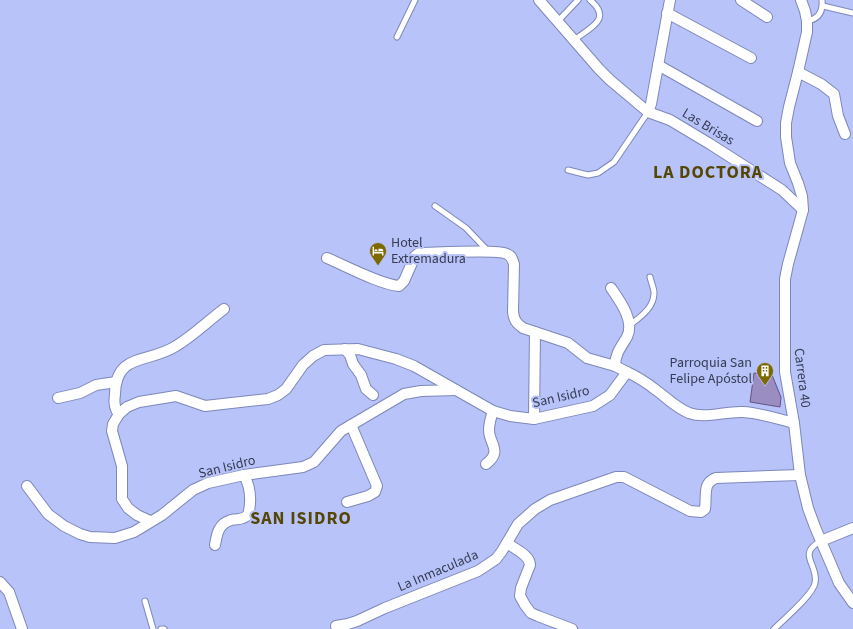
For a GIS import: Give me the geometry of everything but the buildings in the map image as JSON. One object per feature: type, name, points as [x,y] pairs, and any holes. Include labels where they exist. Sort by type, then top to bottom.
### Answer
[{"type":"street","name":"Las Brisas","points":[[539,0],[599,69],[648,112],[670,120],[746,167],[782,190],[803,210]]},
{"type":"street","points":[[648,112],[651,104],[670,0]]},
{"type":"street","points":[[741,0],[767,17]]},
{"type":"street","points":[[801,0],[806,12],[807,21]]},
{"type":"street","points":[[667,13],[751,58]]},
{"type":"street","name":"Carrera 40","points":[[807,21],[798,72],[793,88],[786,123],[787,150],[800,190],[803,210],[786,270],[784,289],[785,372],[794,422],[800,475],[808,508],[839,583],[853,603]]},
{"type":"street","points":[[658,65],[757,121]]},
{"type":"street","points":[[798,72],[821,84],[834,94],[838,116],[845,134]]},
{"type":"street","points":[[327,258],[372,277],[399,286],[404,281],[415,256],[419,253],[506,253],[512,257],[514,264],[514,319],[523,328],[568,343],[587,358],[615,366],[643,380],[672,404],[687,412],[696,415],[743,412],[794,422]]},
{"type":"street","points":[[612,288],[625,311],[630,325],[630,330],[627,337],[618,350],[615,358],[615,366]]},
{"type":"street","points":[[150,521],[128,508],[122,499],[122,466],[112,431],[113,424],[119,414],[116,410],[115,400],[118,375],[125,366],[131,362],[164,353],[176,346],[224,309]]},
{"type":"street","points":[[534,332],[534,419]]},
{"type":"street","points":[[345,349],[350,354],[353,364],[361,375],[366,389],[373,395]]},
{"type":"street","name":"San Isidro","points":[[119,414],[127,407],[139,402],[165,397],[176,396],[205,406],[268,399],[278,395],[286,389],[302,365],[312,356],[324,350],[358,349],[396,359],[414,366],[493,411],[510,416],[534,419],[593,406],[610,395],[627,372]]},
{"type":"street","points":[[58,398],[80,393],[96,385],[116,382]]},
{"type":"street","name":"San Isidro","points":[[27,486],[52,518],[64,526],[90,537],[114,538],[134,532],[162,515],[193,490],[208,483],[244,475],[303,467],[314,462],[341,431],[404,394],[443,389],[457,390]]},
{"type":"street","points":[[486,464],[492,460],[495,448],[488,432],[493,411]]},
{"type":"street","points":[[347,502],[368,496],[374,492],[378,486],[351,425]]},
{"type":"street","points":[[215,545],[217,532],[220,526],[230,520],[243,519],[248,515],[251,498],[250,485],[244,475]]},
{"type":"street","name":"La Inmaculada","points":[[336,626],[357,621],[385,608],[478,571],[496,559],[518,524],[535,509],[550,500],[616,477],[624,477],[690,511],[701,512],[705,509],[706,485],[710,480],[716,478],[800,475]]},
{"type":"street","points":[[821,541],[853,528]]},
{"type":"street","points":[[507,543],[526,556],[530,561],[530,565],[521,588],[520,596],[531,613],[572,629]]},
{"type":"street","points":[[0,582],[9,592],[22,629]]},
{"type":"lane","points":[[397,37],[415,0]]},
{"type":"lane","points":[[558,21],[578,0]]},
{"type":"lane","points":[[574,40],[598,22],[600,11],[590,0]]},
{"type":"lane","points":[[807,21],[818,17],[823,6],[822,0]]},
{"type":"lane","points":[[823,6],[853,13]]},
{"type":"lane","points":[[568,170],[588,175],[598,173],[614,162],[648,112]]},
{"type":"lane","points":[[435,206],[466,228],[489,252]]},
{"type":"lane","points":[[630,325],[649,310],[654,292],[650,277]]},
{"type":"lane","points":[[774,629],[805,599],[815,584],[815,575],[809,557],[809,552],[812,546],[821,541]]},
{"type":"lane","points":[[145,601],[153,629]]},
{"type":"place","name":"Hotel Extremadura","points":[[378,266]]},
{"type":"place","name":"Parroquia San Felipe Apóstol","points":[[765,386]]},
{"type":"district","name":"LA DOCTORA","points":[[708,172]]},
{"type":"district","name":"SAN ISIDRO","points":[[301,518]]}]
